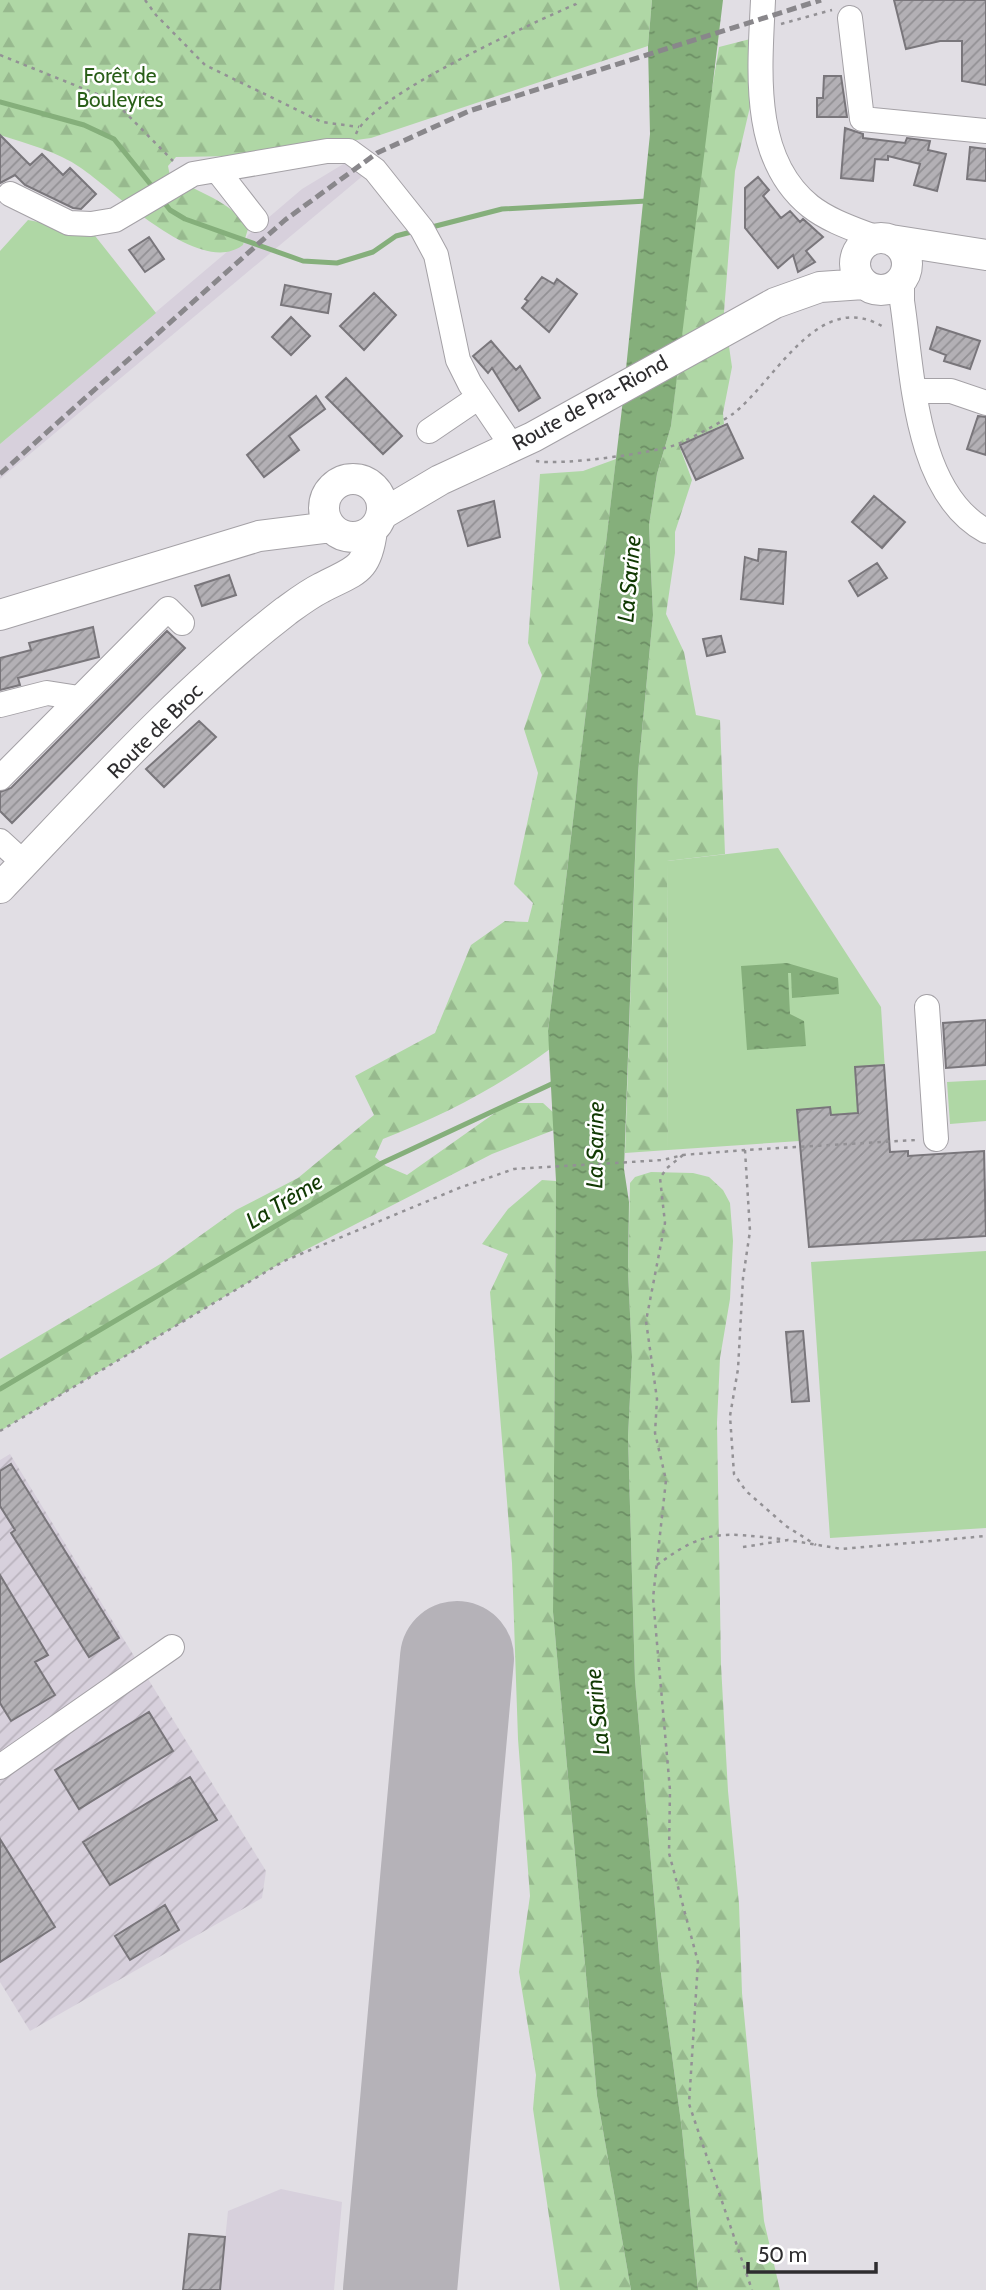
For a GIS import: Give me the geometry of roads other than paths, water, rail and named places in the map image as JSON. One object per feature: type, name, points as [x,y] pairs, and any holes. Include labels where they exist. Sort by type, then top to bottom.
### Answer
[{"type":"main road","name":"Route de Pra-Riond","points":[[259,537],[335,531],[357,537],[376,511],[562,420],[737,322],[876,259],[982,254]]},
{"type":"main road","name":"Route de Pra-Riond","points":[[0,615],[259,537],[307,512],[326,498],[333,486],[345,480],[363,481],[376,511]]},
{"type":"main road","points":[[326,498],[324,512],[335,531]]},
{"type":"main road","name":"Route de Broc","points":[[0,888],[234,653],[290,608],[358,570],[368,554],[376,511]]},
{"type":"main road","name":"Route de Broc","points":[[322,588],[342,562],[343,544],[335,531]]},
{"type":"street","points":[[763,0],[765,122],[771,152],[787,181],[803,200],[876,259],[893,304],[906,329],[925,448],[944,488],[986,531]]},
{"type":"street","points":[[847,12],[862,119],[986,131]]},
{"type":"street","points":[[10,194],[69,223],[91,224],[115,220],[205,172],[327,151],[349,151],[375,170],[422,229],[436,255],[454,348],[462,370],[512,446]]},
{"type":"street","points":[[205,172],[256,220]]},
{"type":"street","points":[[916,391],[951,391],[986,403]]},
{"type":"street","points":[[429,431],[479,397]]},
{"type":"street","points":[[0,778],[167,609],[182,623]]},
{"type":"street","points":[[0,705],[47,693],[79,698]]},
{"type":"street","points":[[0,841],[24,863]]},
{"type":"street","points":[[927,1007],[936,1139]]},
{"type":"street","points":[[0,1767],[172,1647]]},
{"type":"water","name":"La Sarine","points":[[652,0],[723,0],[671,426],[657,474],[649,525],[653,615],[638,773],[624,1169],[629,1202],[628,1271],[632,1357],[628,1437],[635,1680],[660,1966],[682,2130],[698,2290],[631,2290],[597,2096],[553,1612],[556,1181],[548,1031],[622,408],[650,134],[648,46]]},
{"type":"water","points":[[787,963],[838,978],[839,994],[792,998],[791,973],[788,973],[790,1014],[804,1021],[806,1046],[747,1050],[741,966]]},
{"type":"waterway","points":[[0,102],[84,125],[114,139],[155,190]]},
{"type":"waterway","points":[[163,201],[170,210],[185,219],[303,261],[337,263],[373,252],[396,236],[415,231]]},
{"type":"waterway","points":[[428,228],[502,209],[647,201]]},
{"type":"waterway","name":"La Trême","points":[[0,1389],[382,1163],[558,1081]]},
{"type":"railway","points":[[0,474],[285,220],[377,153],[469,111],[821,0]]},
{"type":"park label","name":"Forêt de Bouleyres","points":[[120,88]]}]
